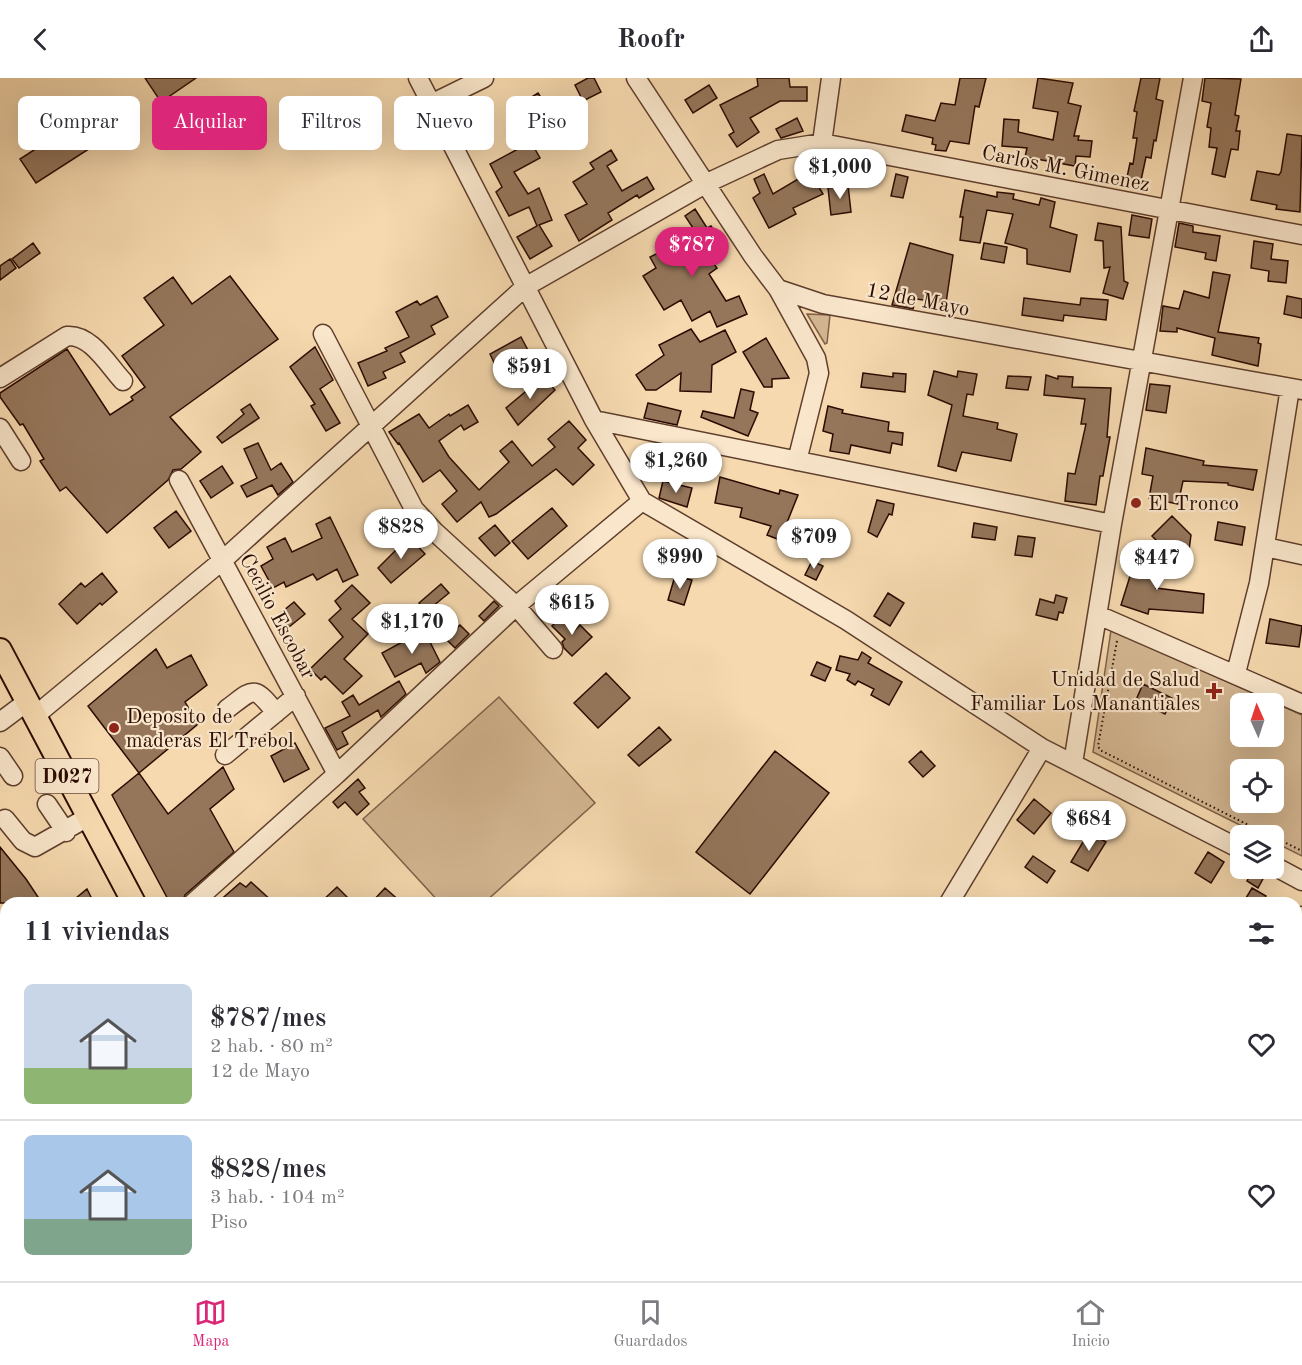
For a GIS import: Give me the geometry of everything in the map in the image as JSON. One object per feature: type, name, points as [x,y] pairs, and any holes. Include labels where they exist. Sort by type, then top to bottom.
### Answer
[{"type":"main road","name":"D027","points":[[0,650],[131,897]]},
{"type":"street","points":[[418,78],[427,96]]},
{"type":"street","points":[[447,96],[484,78]]},
{"type":"street","points":[[636,78],[753,256],[778,290],[816,358],[819,374],[797,460]]},
{"type":"street","points":[[0,722],[32,708],[223,560],[525,287],[707,183],[778,150],[822,143],[831,78]]},
{"type":"street","points":[[1073,763],[1112,524],[1193,78]]},
{"type":"street","name":"Carlos M. Gimenez","points":[[822,143],[1302,235]]},
{"type":"street","points":[[455,150],[594,420],[642,501],[846,620],[1042,748],[1230,844]]},
{"type":"street","name":"12 de Mayo","points":[[778,290],[823,304],[1296,389]]},
{"type":"street","points":[[323,334],[414,509],[516,606],[554,649]]},
{"type":"street","points":[[0,378],[67,336],[76,335],[85,339],[123,381]]},
{"type":"street","points":[[1236,673],[1259,583],[1296,389]]},
{"type":"street","points":[[594,420],[1112,524]]},
{"type":"street","points":[[0,428],[21,460]]},
{"type":"street","name":"Cecilio Escobar","points":[[179,480],[337,774]]},
{"type":"street","points":[[200,897],[337,774],[516,606],[642,501]]},
{"type":"street","points":[[1265,547],[1302,555]]},
{"type":"street","points":[[1098,615],[1236,673],[1302,704]]},
{"type":"street","points":[[227,709],[248,693],[255,692],[261,693],[276,713]]},
{"type":"street","points":[[225,755],[296,696]]},
{"type":"street","points":[[953,897],[1042,748]]},
{"type":"street","points":[[0,757],[13,776]]},
{"type":"street","points":[[47,804],[66,832]]},
{"type":"street","points":[[5,819],[23,841],[35,847],[66,832],[88,817]]},
{"type":"street","points":[[1284,871],[1302,881]]},
{"type":"path","points":[[1121,639],[1117,642],[1098,746],[1100,750],[1250,825]]},
{"type":"path","points":[[1284,842],[1302,851]]},
{"type":"shaded area","points":[[807,314],[830,315],[827,343],[825,344]]},
{"type":"shaded area","points":[[1111,630],[1253,693],[1230,693],[1230,747],[1284,747],[1284,707],[1302,715],[1302,856],[1284,847],[1284,825],[1240,825],[1093,752]]},
{"type":"shaded area","points":[[499,697],[595,803],[491,897],[434,897],[363,819]]},
{"type":"building","points":[[145,78],[196,78],[170,96],[157,96]]},
{"type":"building","points":[[588,78],[594,78],[601,92],[588,98],[588,96],[580,96],[575,85]]},
{"type":"building","points":[[757,78],[789,78],[790,87],[807,87],[807,101],[780,101],[750,118],[759,132],[737,147],[729,135],[734,132],[720,105],[758,86]]},
{"type":"building","points":[[960,78],[986,78],[979,107],[975,106],[969,144],[950,141],[946,151],[935,150],[936,145],[932,144],[933,138],[902,131],[906,115],[935,121],[941,103],[955,105]]},
{"type":"building","points":[[1038,78],[1073,83],[1068,103],[1081,106],[1074,136],[1079,136],[1078,140],[1092,141],[1090,157],[1076,156],[1075,166],[1025,157],[1027,148],[1002,146],[1004,119],[1019,120],[1018,132],[1053,140],[1058,112],[1033,108]]},
{"type":"building","points":[[1141,78],[1160,78],[1156,99],[1163,101],[1156,141],[1154,140],[1151,158],[1146,157],[1140,185],[1126,182],[1130,163],[1133,164],[1137,138],[1133,138],[1137,112],[1134,111]]},
{"type":"building","points":[[1205,78],[1241,79],[1235,115],[1239,116],[1236,131],[1240,131],[1238,150],[1231,149],[1225,177],[1212,174],[1217,148],[1209,147],[1211,128],[1207,127],[1211,103],[1202,101]]},
{"type":"building","points":[[709,85],[717,98],[693,113],[685,100]]},
{"type":"building","points":[[797,118],[803,131],[781,138],[776,129]]},
{"type":"building","points":[[1287,134],[1302,136],[1300,212],[1276,209],[1277,205],[1251,200],[1257,171],[1279,175],[1281,172]]},
{"type":"building","points":[[34,150],[87,150],[36,183],[20,159]]},
{"type":"building","points":[[516,150],[536,150],[540,158],[514,172],[528,194],[539,188],[552,220],[539,225],[552,246],[530,259],[517,237],[537,226],[529,207],[509,216],[496,192],[502,187],[490,164]]},
{"type":"building","points":[[611,150],[617,160],[607,166],[622,191],[647,177],[654,189],[639,198],[637,195],[608,213],[612,220],[579,241],[565,215],[587,204],[573,182],[594,169],[590,163]]},
{"type":"building","points":[[810,172],[823,194],[793,208],[796,214],[769,228],[753,198],[760,193],[754,179],[764,174],[773,194]]},
{"type":"building","points":[[896,174],[908,177],[903,198],[891,196]]},
{"type":"building","points":[[848,185],[851,212],[831,215],[828,188]]},
{"type":"building","points":[[965,190],[997,197],[997,192],[1014,194],[1013,199],[1039,205],[1041,198],[1055,202],[1050,227],[1077,235],[1070,272],[1027,264],[1027,249],[1005,243],[1013,214],[987,210],[980,243],[960,240],[963,217],[960,217]]},
{"type":"building","points":[[695,209],[707,228],[711,226],[718,236],[701,247],[717,268],[709,274],[726,301],[739,296],[747,314],[717,327],[710,311],[692,321],[681,300],[664,310],[643,276],[656,268],[650,257],[697,234],[685,216]]},
{"type":"building","points":[[1132,215],[1152,219],[1149,238],[1129,235]]},
{"type":"building","points":[[1098,223],[1121,227],[1124,281],[1128,283],[1123,299],[1103,293],[1110,267],[1104,268],[1103,241],[1095,240]]},
{"type":"building","points":[[1179,223],[1193,226],[1193,232],[1220,236],[1216,261],[1205,259],[1206,253],[1175,247]]},
{"type":"building","points":[[1254,241],[1273,244],[1271,259],[1288,261],[1286,283],[1268,281],[1269,271],[1251,268]]},
{"type":"building","points":[[33,243],[40,253],[19,268],[12,259]]},
{"type":"building","points":[[910,243],[953,255],[946,303],[916,299],[913,309],[892,305]]},
{"type":"building","points":[[984,243],[1007,247],[1004,263],[981,259]]},
{"type":"building","points":[[10,259],[16,268],[0,280],[0,266]]},
{"type":"building","points":[[1213,272],[1230,275],[1218,332],[1259,338],[1258,343],[1261,344],[1258,366],[1212,355],[1215,338],[1177,328],[1177,332],[1160,331],[1163,306],[1179,309],[1184,291],[1209,298]]},
{"type":"building","points":[[230,276],[278,339],[170,417],[201,452],[181,469],[173,470],[168,480],[107,533],[66,487],[60,491],[40,461],[44,459],[23,424],[20,425],[0,397],[0,393],[67,349],[110,415],[133,400],[131,397],[145,387],[122,356],[164,325],[144,298],[173,277],[192,304]]},
{"type":"building","points":[[437,296],[448,317],[431,326],[435,334],[400,353],[405,362],[383,372],[386,378],[368,386],[358,363],[387,351],[385,348],[409,337],[396,312],[417,301],[420,305]]},
{"type":"building","points":[[1287,296],[1302,299],[1302,318],[1284,314]]},
{"type":"building","points":[[1024,298],[1080,305],[1081,298],[1108,300],[1106,320],[1064,315],[1063,321],[1022,315]]},
{"type":"building","points":[[691,329],[700,342],[725,330],[736,352],[712,365],[711,392],[680,391],[681,373],[656,390],[646,390],[636,375],[664,355],[659,345]]},
{"type":"building","points":[[521,337],[531,356],[514,365],[516,370],[501,377],[490,354]]},
{"type":"building","points":[[766,338],[789,378],[772,379],[772,387],[764,387],[743,352]]},
{"type":"building","points":[[315,347],[333,380],[320,389],[340,423],[326,431],[311,406],[315,404],[290,367]]},
{"type":"building","points":[[934,371],[957,377],[958,371],[977,374],[973,395],[967,394],[963,416],[998,423],[997,429],[1017,434],[1011,461],[962,452],[956,471],[938,466],[952,405],[928,395]]},
{"type":"building","points":[[863,373],[893,377],[893,373],[906,374],[905,392],[861,387]]},
{"type":"building","points":[[1046,375],[1058,379],[1058,376],[1073,377],[1072,387],[1111,388],[1107,437],[1110,437],[1103,476],[1100,476],[1096,505],[1065,501],[1068,473],[1075,474],[1086,424],[1081,424],[1085,399],[1044,395]]},
{"type":"building","points":[[1008,376],[1031,377],[1028,390],[1006,388]]},
{"type":"building","points":[[543,377],[555,390],[518,425],[506,408]]},
{"type":"building","points":[[1150,384],[1170,386],[1166,413],[1146,410]]},
{"type":"building","points":[[741,389],[754,392],[750,410],[758,413],[748,436],[701,417],[703,411],[734,418]]},
{"type":"building","points":[[648,403],[681,411],[677,425],[644,418]]},
{"type":"building","points":[[250,404],[259,418],[222,443],[217,437],[244,414],[241,410]]},
{"type":"building","points":[[468,405],[478,422],[464,430],[461,425],[439,441],[449,457],[479,490],[509,462],[500,451],[512,441],[532,466],[555,447],[548,439],[569,421],[586,440],[578,448],[594,465],[573,485],[556,469],[496,514],[489,517],[481,502],[457,522],[442,504],[457,491],[440,470],[423,482],[399,443],[389,432],[419,414],[429,428],[449,414],[450,416]]},
{"type":"building","points":[[828,406],[843,410],[842,413],[889,422],[888,431],[903,433],[902,445],[892,443],[890,453],[851,445],[849,454],[830,451],[833,434],[823,431]]},
{"type":"building","points":[[258,443],[271,470],[281,463],[293,482],[278,495],[272,485],[247,497],[241,486],[257,478],[244,449]]},
{"type":"building","points":[[1146,448],[1204,461],[1203,465],[1257,470],[1253,490],[1228,485],[1228,483],[1183,481],[1178,504],[1149,498],[1153,476],[1142,474]]},
{"type":"building","points":[[222,466],[233,483],[211,498],[200,481]]},
{"type":"building","points":[[720,477],[779,494],[780,490],[798,495],[780,540],[767,535],[771,526],[740,517],[742,508],[715,503]]},
{"type":"building","points":[[663,481],[692,488],[687,507],[659,498]]},
{"type":"building","points":[[877,500],[894,504],[892,515],[889,514],[877,537],[868,532]]},
{"type":"building","points":[[552,508],[567,526],[528,559],[512,541]]},
{"type":"building","points":[[176,511],[191,531],[169,548],[154,528]]},
{"type":"building","points":[[1172,516],[1191,535],[1189,550],[1164,548],[1152,536]]},
{"type":"building","points":[[330,517],[358,575],[343,582],[337,569],[317,580],[313,574],[286,587],[284,582],[273,588],[261,566],[273,559],[267,547],[285,538],[292,552],[322,538],[316,524]]},
{"type":"building","points":[[1218,522],[1245,527],[1242,545],[1215,540]]},
{"type":"building","points":[[974,523],[997,527],[995,540],[972,537]]},
{"type":"building","points":[[495,525],[510,543],[495,556],[479,538]]},
{"type":"building","points":[[1018,536],[1035,538],[1032,557],[1015,555]]},
{"type":"building","points":[[409,537],[425,554],[391,583],[378,568]]},
{"type":"building","points":[[1142,552],[1161,558],[1154,580],[1158,582],[1156,588],[1204,594],[1203,613],[1149,609],[1148,614],[1121,605],[1131,573],[1134,574]]},
{"type":"building","points":[[812,561],[823,566],[816,580],[805,575]]},
{"type":"building","points":[[102,573],[117,592],[102,605],[100,603],[77,624],[59,604],[81,583],[85,587]]},
{"type":"building","points":[[675,576],[692,580],[684,605],[668,600]]},
{"type":"building","points":[[441,584],[449,593],[427,611],[419,603]]},
{"type":"building","points":[[352,585],[370,603],[352,619],[368,634],[344,659],[362,676],[343,694],[325,676],[321,680],[310,669],[343,637],[329,620],[341,609],[335,601]]},
{"type":"building","points":[[888,593],[904,603],[890,626],[874,616]]},
{"type":"building","points":[[1056,595],[1067,598],[1063,613],[1059,612],[1057,620],[1036,615],[1040,599],[1054,603]]},
{"type":"building","points":[[494,601],[499,606],[484,621],[479,616]]},
{"type":"building","points":[[294,602],[305,614],[289,627],[278,615]]},
{"type":"building","points":[[561,617],[574,631],[580,625],[592,637],[572,656],[564,648],[562,642],[565,639],[552,626]]},
{"type":"building","points":[[1270,619],[1302,626],[1299,647],[1266,643]]},
{"type":"building","points":[[460,625],[469,634],[455,648],[446,639]]},
{"type":"building","points":[[424,630],[440,662],[426,673],[421,663],[395,677],[382,653]]},
{"type":"building","points":[[156,649],[167,668],[191,655],[207,685],[185,702],[198,724],[139,773],[88,706]]},
{"type":"building","points":[[862,652],[871,658],[868,663],[902,682],[889,705],[871,695],[874,689],[858,681],[855,685],[847,680],[850,674],[836,670],[840,656],[858,660]]},
{"type":"building","points":[[817,662],[831,668],[825,681],[811,675]]},
{"type":"building","points":[[606,673],[630,698],[598,728],[574,703]]},
{"type":"building","points":[[399,681],[406,694],[381,717],[378,710],[342,732],[348,744],[337,750],[325,728],[350,716],[342,702],[353,695],[359,705]]},
{"type":"building","points":[[1143,684],[1172,698],[1165,714],[1136,700]]},
{"type":"building","points":[[659,727],[671,740],[639,766],[628,755]]},
{"type":"building","points":[[295,743],[309,769],[284,782],[271,756]]},
{"type":"building","points":[[775,751],[829,793],[750,894],[696,852]]},
{"type":"building","points":[[921,751],[935,766],[923,777],[909,762]]},
{"type":"building","points":[[223,767],[234,789],[210,809],[234,852],[184,897],[167,897],[112,795],[139,773],[168,814]]},
{"type":"building","points":[[358,779],[365,788],[359,792],[369,804],[357,815],[345,802],[338,808],[333,802]]},
{"type":"building","points":[[1034,799],[1051,813],[1034,834],[1017,820]]},
{"type":"building","points":[[1089,832],[1106,842],[1088,871],[1071,862]]},
{"type":"building","points":[[0,847],[38,897],[0,897]]},
{"type":"building","points":[[1208,852],[1224,862],[1211,883],[1195,873]]},
{"type":"building","points":[[1033,856],[1055,871],[1047,883],[1025,867]]},
{"type":"building","points":[[1248,879],[1263,879],[1258,888],[1247,881]]},
{"type":"building","points":[[251,882],[267,897],[224,897],[240,883],[246,887]]},
{"type":"building","points":[[337,887],[347,897],[326,897]]},
{"type":"building","points":[[385,888],[395,897],[377,897]]},
{"type":"building","points":[[1252,888],[1266,896],[1265,897],[1247,897]]},
{"type":"building","points":[[87,889],[91,897],[77,897]]},
{"type":"place","name":"El Tronco","points":[[1136,503]]},
{"type":"place","name":"Unidad de Salud Familiar Los Manantiales","points":[[1214,691]]},
{"type":"place","name":"Deposito de maderas El Trebol","points":[[114,728]]}]
